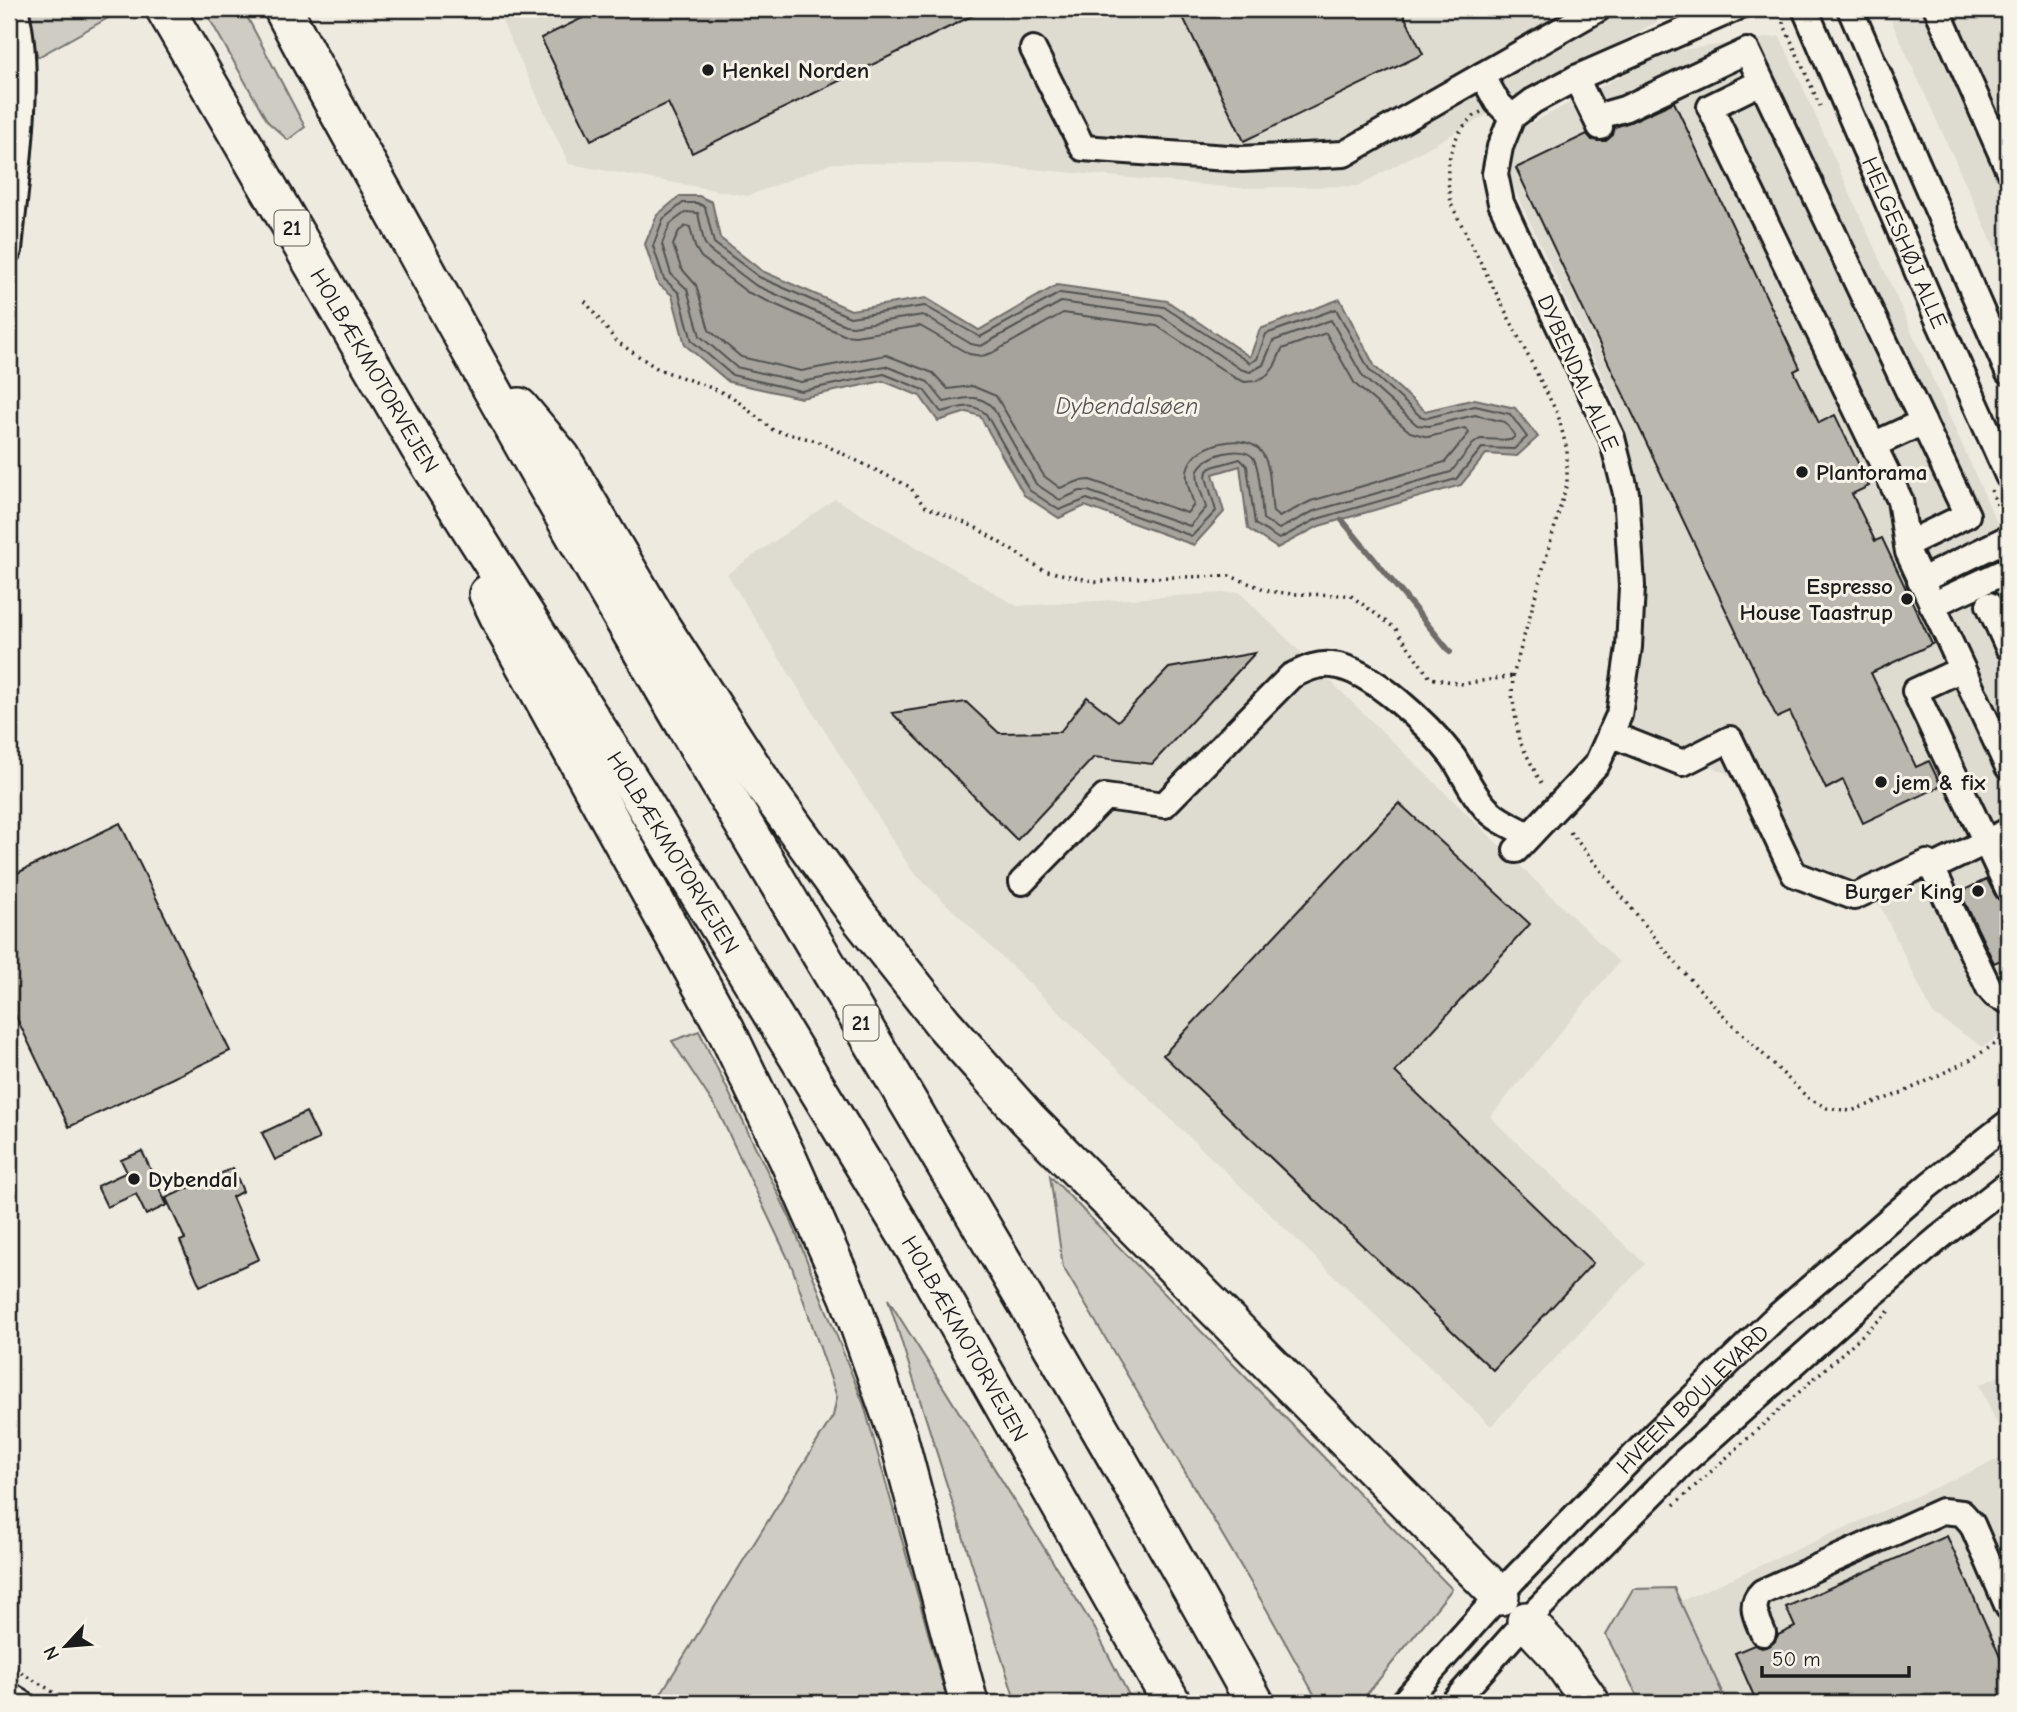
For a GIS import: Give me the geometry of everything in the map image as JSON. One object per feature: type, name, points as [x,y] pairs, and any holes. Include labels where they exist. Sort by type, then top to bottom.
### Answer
[{"type":"highway","name":"HOLBÆKMOTORVEJEN","points":[[165,9],[419,447],[636,790],[909,1239],[1172,1703]]},
{"type":"highway","name":"21","points":[[284,9],[536,471],[695,745],[982,1225],[1255,1703]]},
{"type":"highway","points":[[466,344],[561,457],[660,625],[765,787],[860,918],[943,1023],[1028,1119],[1500,1596]]},
{"type":"highway","points":[[419,447],[507,633],[726,1030],[788,1159],[849,1297],[898,1436],[968,1703]]},
{"type":"highway","points":[[1526,1621],[1556,1653],[1591,1703]]},
{"type":"street","points":[[9,250],[22,77],[20,26],[15,9]]},
{"type":"street","points":[[1033,49],[1083,148],[1242,159],[1344,154],[1598,9]]},
{"type":"street","points":[[1482,75],[1505,110],[1533,101],[1576,78],[1734,9]]},
{"type":"street","name":"HELGESHØJ ALLE","points":[[1805,9],[2008,476]]},
{"type":"street","name":"HELGESHØJ ALLE","points":[[1850,9],[2008,372]]},
{"type":"street","points":[[1937,9],[2008,169]]},
{"type":"street","points":[[1576,78],[1598,122],[1747,51],[1967,515],[1907,544]]},
{"type":"street","points":[[1761,82],[1710,107],[1900,500],[1907,544],[1920,581],[2008,767]]},
{"type":"street","name":"DYBENDAL ALLE","points":[[1022,881],[1105,797],[1164,806],[1291,676],[1324,664],[1335,665],[1362,676],[1399,701],[1451,756],[1485,807],[1503,821],[1523,843],[1597,764],[1619,715],[1629,647],[1632,586],[1626,494],[1612,438],[1501,203],[1495,174],[1505,110]]},
{"type":"street","points":[[1873,445],[1923,422]]},
{"type":"street","points":[[1920,581],[2008,538]]},
{"type":"street","points":[[1932,604],[2008,570]]},
{"type":"street","points":[[1989,605],[2008,647]]},
{"type":"street","points":[[1962,670],[1915,691],[2008,859]]},
{"type":"street","points":[[1610,734],[1683,763],[1730,739],[1794,874],[1853,897],[1927,863],[1933,868],[2002,992]]},
{"type":"street","points":[[1933,868],[1997,837]]},
{"type":"street","points":[[1997,837],[2008,889]]},
{"type":"street","name":"HVEEN BOULEVARD","points":[[1404,1703],[1512,1581],[1655,1434],[1773,1320],[1929,1185],[2008,1123]]},
{"type":"street","name":"HVEEN BOULEVARD","points":[[1453,1703],[1526,1621],[1686,1460],[1853,1311],[1940,1237],[2008,1184]]},
{"type":"street","points":[[1763,1633],[1753,1607],[1755,1598],[1762,1592],[1942,1511],[1962,1513],[1972,1524],[2008,1607]]},
{"type":"street","points":[[1500,1596],[1526,1621]]},
{"type":"street","points":[[9,1695],[22,1703]]},
{"type":"path","points":[[1505,110],[1469,119],[1458,133],[1448,170],[1451,204],[1558,415],[1567,450],[1567,483],[1513,676],[1512,694],[1519,740],[1541,783]]},
{"type":"path","points":[[585,302],[616,341],[659,369],[731,396],[773,430],[817,441],[910,487],[924,506],[975,527],[1043,570],[1097,582],[1130,578],[1230,576],[1269,591],[1350,595],[1396,629],[1430,678],[1463,684],[1513,676]]},
{"type":"path","points":[[1570,832],[1679,967],[1719,1010],[1808,1098],[1827,1108],[1851,1111],[1904,1092],[1968,1061],[2008,1036]]},
{"type":"path","points":[[1668,1511],[1896,1306]]},
{"type":"path","points":[[9,1666],[69,1703]]},
{"type":"shaded area","points":[[23,9],[124,9],[38,57]]},
{"type":"shaded area","points":[[204,9],[243,9],[305,127],[288,140],[268,122]]},
{"type":"shaded area","points":[[496,9],[1680,9],[1358,186],[1238,188],[978,164],[832,163],[748,196],[569,164]]},
{"type":"shaded area","points":[[1886,9],[2008,9],[2008,277]]},
{"type":"shaded area","points":[[1780,36],[2008,548],[2008,1030],[1983,1047],[1933,1014],[1880,905],[1780,882],[1731,776],[1628,724],[1645,600],[1639,494],[1620,414],[1507,173],[1522,128],[1667,52]]},
{"type":"shaded area","points":[[835,499],[1017,606],[1239,592],[1619,962],[1490,1117],[1645,1264],[1491,1426],[912,871],[727,574]]},
{"type":"shaded area","points":[[699,1031],[790,1218],[864,1405],[948,1703],[655,1703],[833,1416],[837,1397],[792,1267],[718,1111],[672,1041]]},
{"type":"shaded area","points":[[1050,1176],[1452,1589],[1360,1703],[1319,1703],[1267,1610],[1063,1267]]},
{"type":"shaded area","points":[[888,1299],[1095,1629],[1133,1703],[1016,1703]]},
{"type":"shaded area","points":[[2008,1372],[2008,1447],[1979,1385]]},
{"type":"shaded area","points":[[2008,1455],[2008,1703],[1703,1703],[1663,1609]]},
{"type":"shaded area","points":[[1674,1588],[1727,1703],[1641,1703],[1606,1635],[1633,1589]]},
{"type":"water","name":"Dybendalsøen","points":[[680,196],[699,196],[712,202],[720,238],[762,271],[851,310],[926,298],[979,330],[1057,285],[1167,301],[1250,357],[1260,329],[1340,299],[1375,367],[1425,411],[1475,399],[1515,408],[1538,437],[1517,456],[1486,454],[1461,485],[1319,526],[1277,548],[1248,529],[1240,466],[1213,474],[1224,512],[1194,545],[1085,506],[1059,518],[1024,495],[980,416],[967,412],[938,421],[920,396],[883,381],[801,398],[729,382],[685,345],[672,295],[658,284],[645,244],[657,215]]},
{"type":"building","name":"Henkel Norden","points":[[601,9],[986,9],[692,153],[668,103],[591,140],[541,38]]},
{"type":"building","points":[[1179,9],[1401,9],[1423,54],[1244,141]]},
{"type":"building","points":[[1674,102],[1800,368],[1794,371],[1819,423],[1835,415],[1869,486],[1852,494],[1875,541],[1882,538],[1932,644],[1871,673],[1916,767],[1929,761],[1941,786],[1863,823],[1843,780],[1826,789],[1790,712],[1777,718],[1516,168],[1587,134],[1592,140],[1606,141],[1613,135],[1615,127]]},
{"type":"building","points":[[1255,653],[1152,764],[1094,757],[1017,840],[892,713],[966,702],[999,733],[1060,732],[1087,697],[1118,721],[1169,668]]},
{"type":"building","points":[[1399,803],[1530,924],[1395,1072],[1593,1263],[1493,1370],[1163,1055]]},
{"type":"building","points":[[120,823],[230,1051],[69,1127],[9,1002],[9,877]]},
{"type":"building","points":[[1987,879],[2008,913],[2008,957],[1994,963],[1960,892]]},
{"type":"building","points":[[306,1112],[319,1139],[275,1160],[262,1133]]},
{"type":"building","name":"Dybendal","points":[[142,1151],[167,1205],[146,1215],[136,1194],[107,1207],[97,1186],[127,1172],[121,1160]]},
{"type":"building","points":[[233,1168],[243,1191],[232,1197],[259,1259],[200,1286],[180,1241],[185,1239],[166,1198]]},
{"type":"building","points":[[1947,1536],[2008,1675],[2008,1703],[1757,1703],[1735,1653],[1754,1645],[1762,1648],[1769,1646],[1778,1635],[1795,1627],[1786,1607]]},
{"type":"waterway","points":[[1342,520],[1450,652]]},
{"type":"place","name":"Henkel Norden","points":[[708,70]]},
{"type":"place","name":"Plantorama","points":[[1802,472]]},
{"type":"place","name":"Espresso House Taastrup","points":[[1907,599]]},
{"type":"place","name":"jem & fix","points":[[1881,782]]},
{"type":"place","name":"Burger King","points":[[1978,891]]},
{"type":"place","name":"Dybendal","points":[[134,1179]]}]
